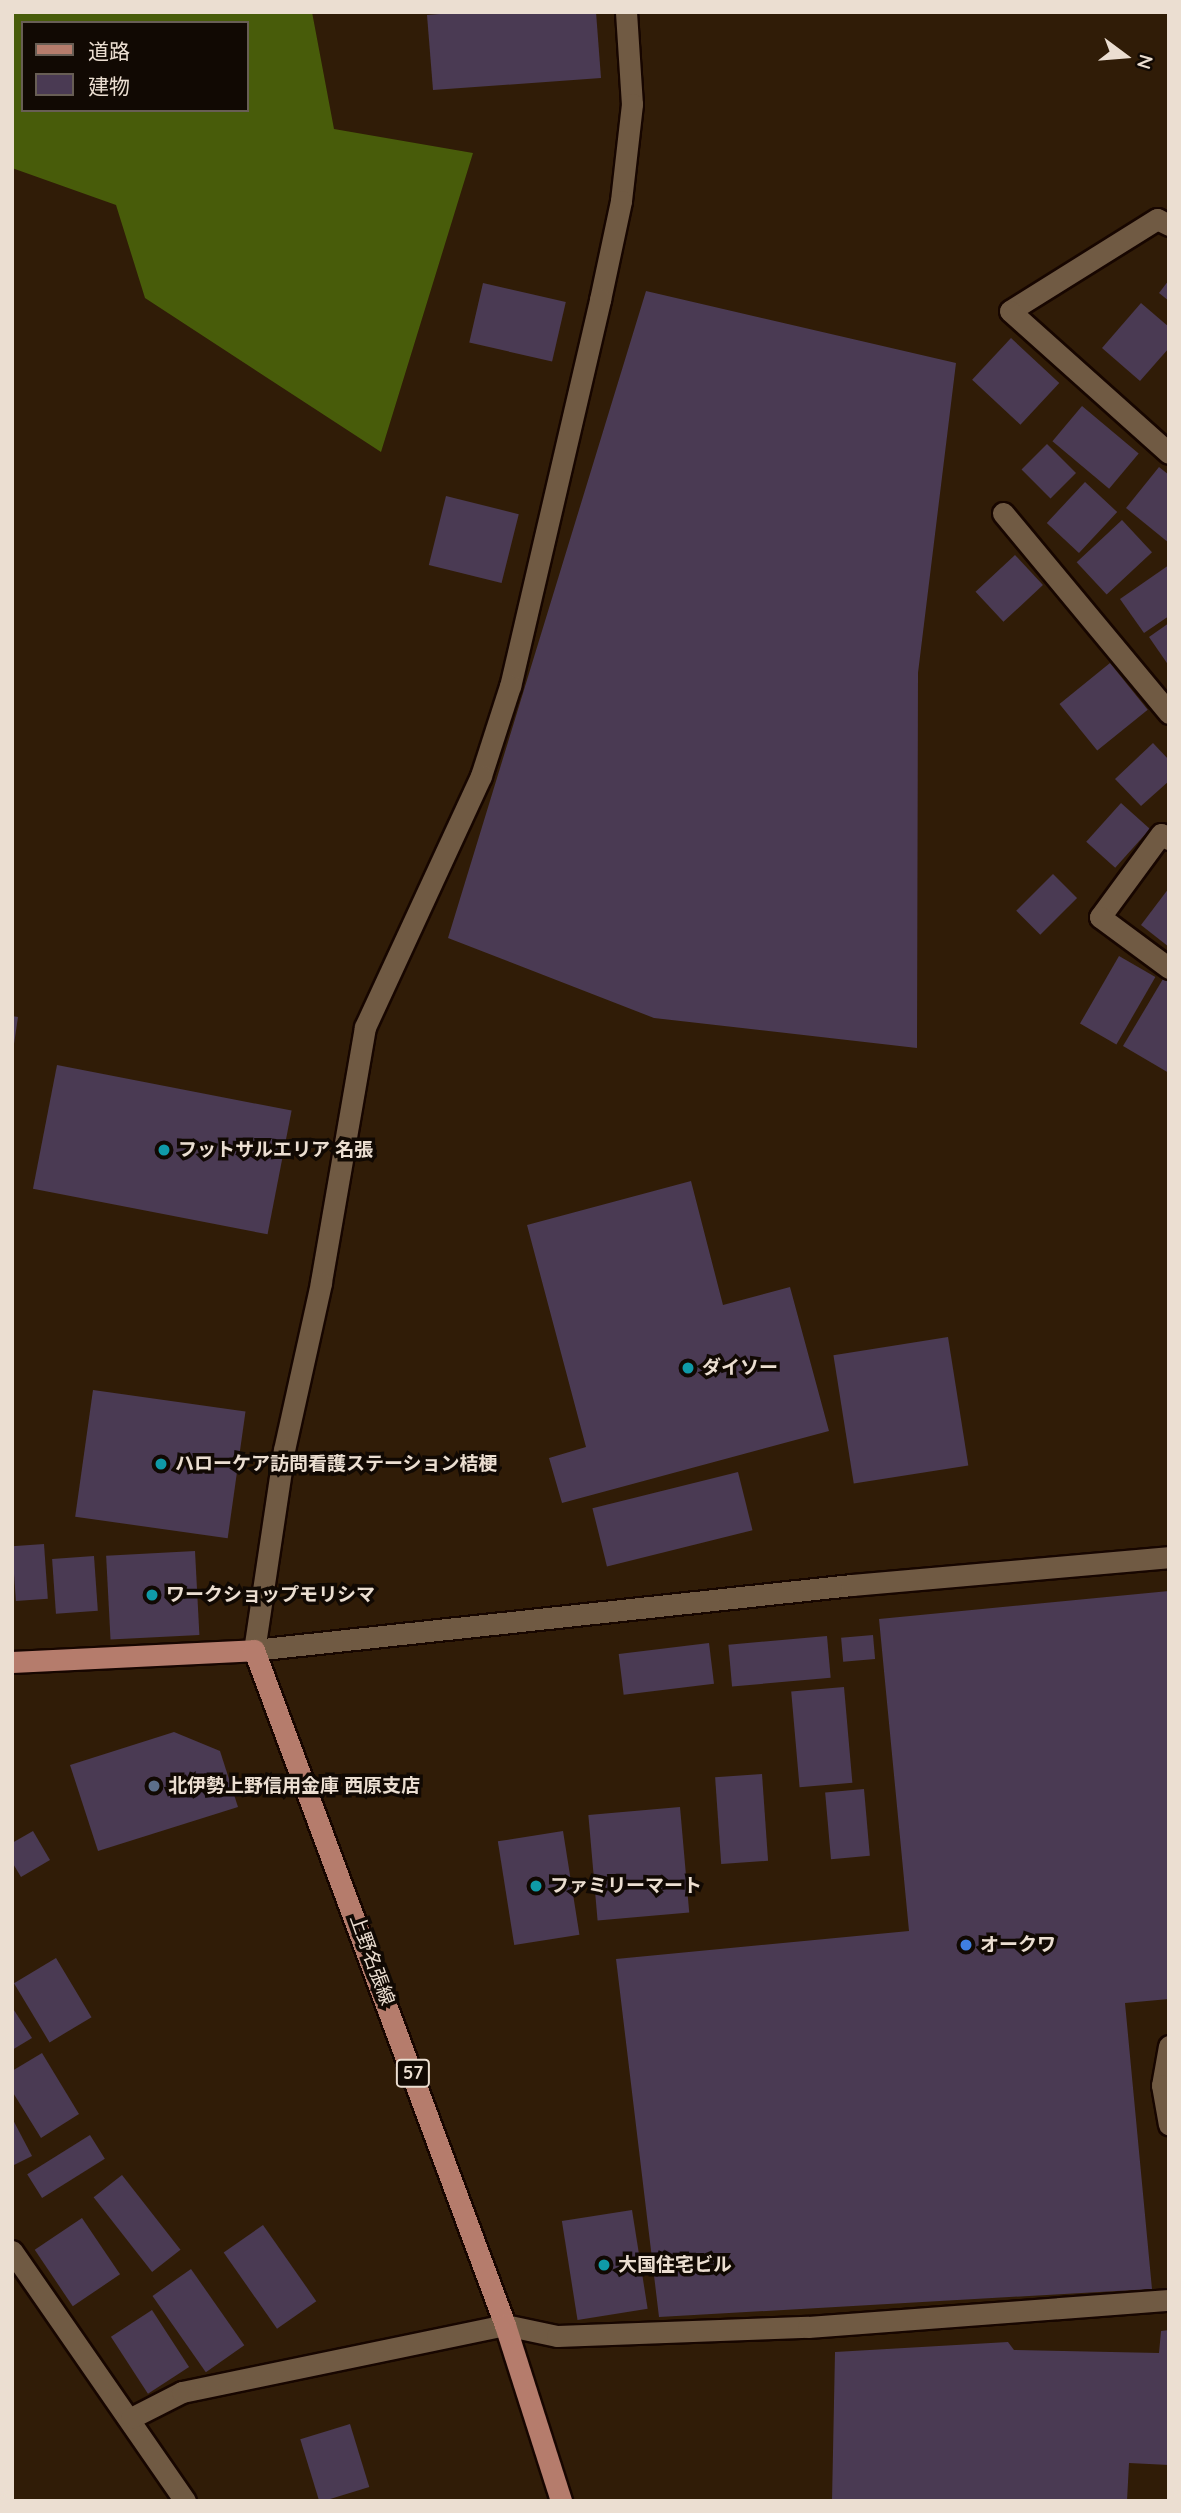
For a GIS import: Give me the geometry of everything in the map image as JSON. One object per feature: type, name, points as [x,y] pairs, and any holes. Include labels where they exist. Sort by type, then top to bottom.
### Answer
[{"type":"main road","points":[[12,1662],[254,1650]]},
{"type":"main road","name":"上野名張線","points":[[254,1650],[505,2325],[561,2501]]},
{"type":"street","points":[[626,12],[632,103],[621,201],[597,313],[502,712],[481,776],[365,1027],[321,1283],[284,1450],[254,1650],[851,1585],[1169,1557]]},
{"type":"street","points":[[1169,225],[1157,219],[1010,311],[1169,453]]},
{"type":"street","points":[[1003,513],[1169,713]]},
{"type":"street","points":[[1166,830],[1100,917],[1169,968]]},
{"type":"street","points":[[1169,2046],[1166,2085],[1169,2124]]},
{"type":"street","points":[[12,2251],[131,2418],[185,2501]]},
{"type":"street","points":[[131,2418],[183,2392],[505,2325],[557,2336],[808,2327],[1169,2300]]},
{"type":"green space","points":[[12,12],[312,12],[334,129],[473,153],[381,452],[145,298],[116,205],[12,168]]},
{"type":"building","points":[[465,12],[596,12],[601,78],[433,90],[427,15]]},
{"type":"building","points":[[1169,280],[1169,301],[1159,293]]},
{"type":"building","points":[[483,283],[566,302],[552,362],[469,342]]},
{"type":"building","points":[[646,291],[956,363],[918,673],[917,1048],[654,1018],[448,938]]},
{"type":"building","points":[[1141,303],[1169,327],[1169,348],[1140,381],[1102,348]]},
{"type":"building","points":[[1011,338],[1059,383],[1020,425],[972,380]]},
{"type":"building","points":[[1082,406],[1139,454],[1109,489],[1052,441]]},
{"type":"building","points":[[1047,444],[1076,473],[1051,498],[1022,469]]},
{"type":"building","points":[[1159,467],[1169,475],[1169,543],[1126,508]]},
{"type":"building","points":[[1085,482],[1117,512],[1079,553],[1047,523]]},
{"type":"building","points":[[446,496],[519,514],[502,583],[429,565]]},
{"type":"building","points":[[1122,520],[1152,552],[1107,594],[1077,562]]},
{"type":"building","points":[[1015,555],[1043,585],[1003,622],[976,592]]},
{"type":"building","points":[[1169,565],[1169,616],[1144,633],[1120,599]]},
{"type":"building","points":[[1169,623],[1169,666],[1149,637]]},
{"type":"building","points":[[1110,663],[1148,710],[1097,751],[1059,704]]},
{"type":"building","points":[[1153,743],[1169,760],[1169,781],[1141,806],[1115,779]]},
{"type":"building","points":[[1121,803],[1150,829],[1115,868],[1086,842]]},
{"type":"building","points":[[1053,874],[1077,898],[1040,935],[1016,911]]},
{"type":"building","points":[[1169,888],[1169,947],[1141,925]]},
{"type":"building","points":[[1119,956],[1155,977],[1116,1045],[1080,1024]]},
{"type":"building","points":[[1163,979],[1169,982],[1169,1073],[1123,1046]]},
{"type":"building","points":[[12,1016],[18,1017],[14,1044],[12,1044]]},
{"type":"building","name":"フットサルエリア 名張","points":[[57,1065],[292,1111],[268,1234],[33,1189]]},
{"type":"building","name":"ダイソー","points":[[691,1181],[723,1305],[790,1287],[829,1431],[562,1503],[549,1458],[586,1447],[527,1225]]},
{"type":"building","points":[[948,1337],[968,1465],[854,1484],[833,1355]]},
{"type":"building","name":"ハローケア訪問看護ステーション桔梗","points":[[93,1390],[246,1411],[228,1538],[75,1517]]},
{"type":"building","points":[[738,1472],[753,1530],[607,1567],[592,1508]]},
{"type":"building","points":[[44,1544],[48,1599],[16,1601],[12,1546]]},
{"type":"building","name":"ワークショップモリシマ","points":[[195,1551],[199,1635],[111,1640],[106,1556]]},
{"type":"building","points":[[94,1556],[98,1611],[56,1614],[52,1559]]},
{"type":"building","name":"オークワ","points":[[1169,1591],[1169,1999],[1125,2003],[1152,2289],[659,2317],[616,1959],[909,1931],[879,1619]]},
{"type":"building","points":[[873,1635],[875,1659],[843,1662],[841,1638]]},
{"type":"building","points":[[827,1636],[831,1678],[732,1686],[728,1645]]},
{"type":"building","points":[[709,1643],[714,1684],[624,1695],[619,1654]]},
{"type":"building","points":[[844,1687],[852,1783],[800,1787],[791,1692]]},
{"type":"building","name":"北伊勢上野信用金庫 西原支店","points":[[174,1732],[220,1751],[238,1807],[98,1851],[70,1765]]},
{"type":"building","points":[[762,1774],[768,1861],[721,1864],[715,1777]]},
{"type":"building","points":[[864,1789],[870,1856],[831,1859],[825,1792]]},
{"type":"building","points":[[680,1807],[689,1913],[598,1921],[588,1815]]},
{"type":"building","points":[[33,1831],[50,1860],[21,1877],[12,1862],[12,1843]]},
{"type":"building","name":"ファミリーマート","points":[[563,1831],[579,1935],[514,1945],[498,1841]]},
{"type":"building","points":[[56,1958],[92,2017],[50,2042],[14,1983]]},
{"type":"building","points":[[12,2007],[32,2038],[12,2050]]},
{"type":"building","points":[[42,2053],[79,2114],[41,2138],[12,2091],[12,2071]]},
{"type":"building","points":[[12,2118],[32,2156],[12,2166]]},
{"type":"building","points":[[90,2135],[105,2159],[42,2198],[27,2174]]},
{"type":"building","points":[[122,2175],[180,2250],[152,2272],[94,2197]]},
{"type":"building","name":"大国住宅ビル","points":[[632,2210],[648,2309],[578,2320],[562,2221]]},
{"type":"building","points":[[82,2218],[120,2274],[73,2306],[35,2250]]},
{"type":"building","points":[[263,2225],[316,2301],[277,2329],[224,2253]]},
{"type":"building","points":[[191,2269],[244,2345],[206,2372],[152,2296]]},
{"type":"building","points":[[152,2310],[189,2367],[148,2394],[111,2337]]},
{"type":"building","points":[[1169,2330],[1169,2465],[1129,2463],[1127,2501],[832,2501],[835,2352],[1008,2342],[1014,2350],[1159,2353],[1161,2331]]},
{"type":"building","points":[[350,2424],[369,2487],[319,2501],[300,2439]]},
{"type":"place","name":"フットサルエリア 名張","points":[[164,1150]]},
{"type":"place","name":"ダイソー","points":[[688,1368]]},
{"type":"place","name":"ハローケア訪問看護ステーション桔梗","points":[[161,1464]]},
{"type":"place","name":"ワークショップモリシマ","points":[[152,1595]]},
{"type":"place","name":"北伊勢上野信用金庫 西原支店","points":[[154,1786]]},
{"type":"place","name":"ファミリーマート","points":[[536,1886]]},
{"type":"place","name":"オークワ","points":[[966,1945]]},
{"type":"place","name":"大国住宅ビル","points":[[604,2265]]}]
